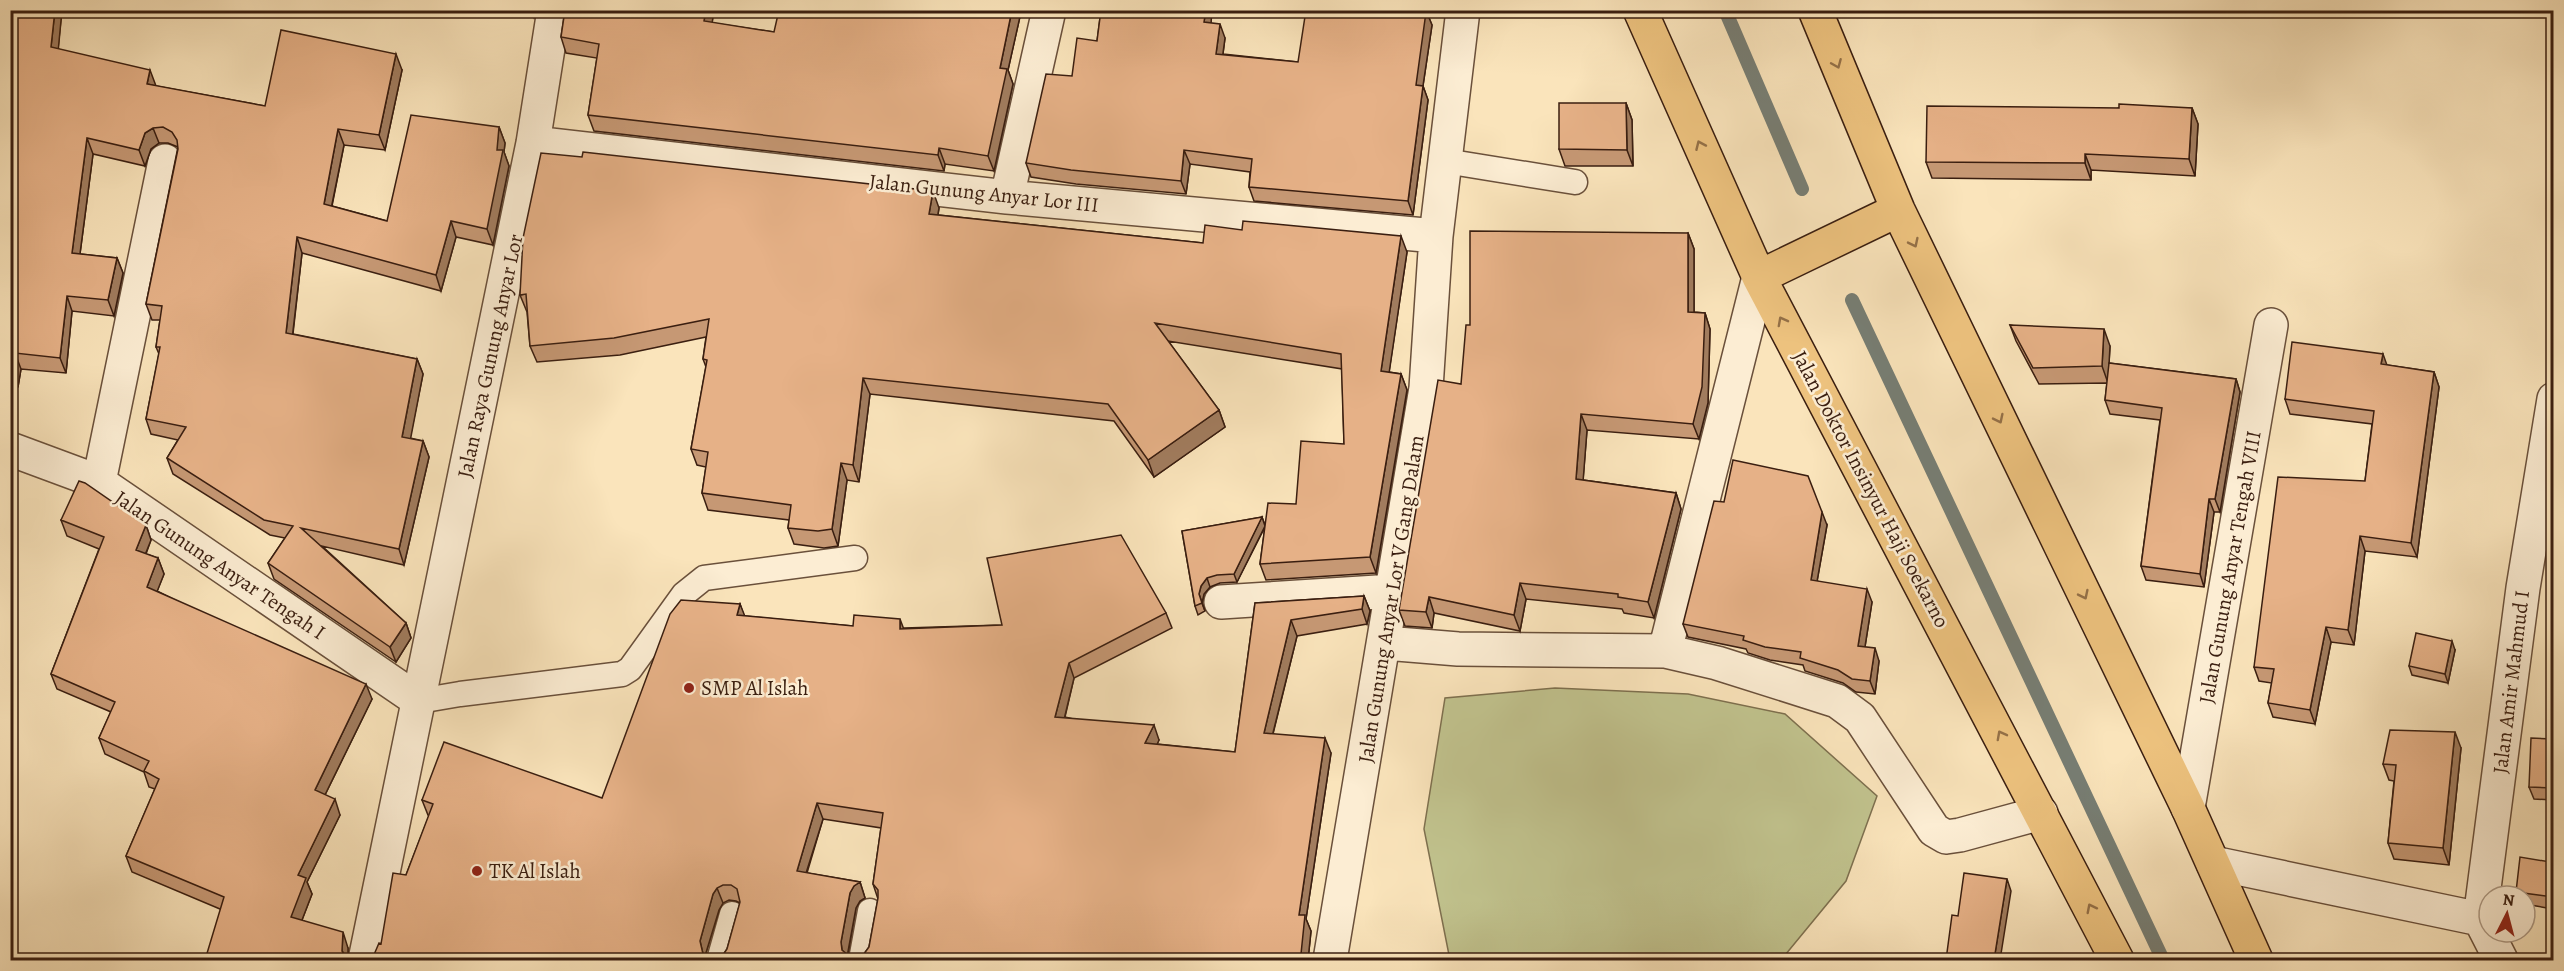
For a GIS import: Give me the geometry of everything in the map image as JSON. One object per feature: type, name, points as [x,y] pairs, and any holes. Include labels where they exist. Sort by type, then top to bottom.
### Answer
[{"type":"main road","name":"Jalan Doktor Insinyur Haji Soekarno","points":[[1640,10],[1759,277],[2042,813],[2117,960]]},
{"type":"main road","points":[[1815,10],[1898,210],[2188,808],[2256,960]]},
{"type":"main road","points":[[1759,277],[1898,210]]},
{"type":"street","name":"Jalan Raya Gunung Anyar Lor","points":[[365,960],[533,143],[554,10]]},
{"type":"street","points":[[1007,197],[1049,10]]},
{"type":"street","name":"Jalan Gunung Anyar Lor V Gang Dalam","points":[[1330,960],[1426,388],[1436,236],[1463,10]]},
{"type":"street","name":"Jalan Gunung Anyar Lor III","points":[[533,143],[1007,197],[1436,236]]},
{"type":"street","points":[[99,482],[165,161]]},
{"type":"street","points":[[1665,651],[1759,277]]},
{"type":"street","name":"Jalan Gunung Anyar Tengah VIII","points":[[2188,808],[2271,325]]},
{"type":"street","name":"Jalan Amir Mahmud I","points":[[2485,884],[2523,588],[2553,399]]},
{"type":"street","name":"Jalan Gunung Anyar Tengah I","points":[[10,449],[99,482],[419,701]]},
{"type":"street","points":[[1221,602],[1393,591]]},
{"type":"street","points":[[1385,643],[1458,649],[1665,651],[1717,663],[1837,701],[1860,718],[1934,830],[1946,837],[2042,813]]},
{"type":"street","points":[[2212,863],[2477,918]]},
{"type":"street","points":[[2493,944],[2501,960]]},
{"type":"lane","points":[[1445,160],[1575,182]]},
{"type":"lane","points":[[419,701],[622,674],[630,669],[684,594],[704,578],[855,558]]},
{"type":"lane","points":[[861,960],[870,911]]},
{"type":"lane","points":[[719,960],[732,914]]},
{"type":"green space","points":[[1555,688],[1688,694],[1785,714],[1877,796],[1846,881],[1781,960],[1450,960],[1424,829],[1445,698]]},
{"type":"building","points":[[10,10],[55,10],[51,47],[150,70],[147,84],[265,106],[281,30],[396,54],[379,135],[338,129],[324,204],[387,221],[411,115],[499,127],[497,150],[503,150],[487,229],[451,221],[436,275],[297,237],[286,333],[417,359],[402,437],[423,441],[399,549],[301,528],[406,623],[390,647],[268,563],[293,526],[264,520],[167,458],[186,427],[146,419],[160,347],[156,347],[162,306],[146,304],[178,149],[177,140],[172,132],[163,127],[153,128],[145,133],[139,150],[87,138],[72,253],[117,258],[108,300],[67,296],[60,358],[15,353],[13,372],[10,372]]},
{"type":"building","points":[[565,10],[706,10],[704,21],[774,32],[779,10],[1012,10],[1000,68],[1007,69],[988,156],[939,148],[938,155],[588,115],[599,44],[561,37]]},
{"type":"building","points":[[1101,10],[1206,10],[1204,22],[1220,24],[1216,54],[1298,62],[1306,10],[1420,10],[1426,12],[1416,85],[1423,86],[1408,201],[1249,187],[1252,159],[1184,150],[1181,181],[1026,163],[1046,74],[1072,76],[1077,38],[1097,41]]},
{"type":"building","points":[[1559,103],[1626,103],[1627,150],[1559,149]]},
{"type":"building","points":[[2119,104],[2192,108],[2189,159],[2085,154],[2085,163],[1926,162],[1927,106],[2119,108]]},
{"type":"building","points":[[583,152],[933,191],[929,214],[1203,243],[1205,225],[1242,230],[1243,221],[1401,236],[1381,371],[1401,374],[1370,557],[1260,564],[1268,503],[1296,504],[1301,441],[1344,444],[1341,354],[1155,323],[1219,410],[1148,460],[1108,404],[863,378],[853,465],[841,463],[832,529],[818,531],[788,528],[791,505],[702,493],[708,452],[691,449],[707,360],[703,359],[709,319],[614,338],[530,346],[526,294],[520,295],[523,238],[541,153],[582,157]]},
{"type":"building","points":[[1470,231],[1688,233],[1688,312],[1705,313],[1702,387],[1693,424],[1581,414],[1576,479],[1676,493],[1648,602],[1618,597],[1618,594],[1520,583],[1514,615],[1429,597],[1426,612],[1399,610],[1438,380],[1461,384],[1466,325],[1470,325]]},
{"type":"building","points":[[2010,325],[2104,329],[2102,366],[2033,368]]},
{"type":"building","points":[[2292,342],[2383,354],[2381,364],[2434,372],[2411,543],[2360,536],[2348,630],[2326,627],[2310,710],[2268,703],[2274,669],[2254,667],[2278,477],[2365,481],[2374,411],[2285,399]]},
{"type":"building","points":[[2109,363],[2236,379],[2215,499],[2209,499],[2200,574],[2141,566],[2162,408],[2105,400]]},
{"type":"building","points":[[1733,460],[1808,476],[1822,512],[1811,580],[1867,589],[1858,646],[1875,648],[1870,681],[1852,679],[1838,670],[1800,658],[1801,652],[1765,647],[1743,640],[1744,636],[1683,624],[1714,501],[1724,502]]},
{"type":"building","points":[[79,481],[146,525],[136,550],[158,558],[147,587],[366,684],[315,790],[335,799],[298,875],[306,878],[291,917],[343,932],[342,951],[347,959],[351,960],[205,960],[224,897],[126,856],[159,779],[144,771],[149,761],[99,738],[115,702],[51,674],[104,537],[61,520]]},
{"type":"building","points":[[2553,495],[2553,523],[2549,522]]},
{"type":"building","points":[[1262,517],[1234,574],[1207,578],[1199,594],[1202,603],[1195,606],[1182,531]]},
{"type":"building","points":[[2553,523],[2553,579],[2547,579]]},
{"type":"building","points":[[1121,535],[1166,613],[1069,663],[1055,717],[1154,725],[1145,743],[1235,752],[1255,603],[1364,596],[1362,609],[1291,620],[1264,733],[1325,738],[1299,915],[1305,915],[1302,960],[368,960],[373,957],[379,943],[381,944],[393,873],[406,875],[433,804],[422,800],[444,742],[602,798],[670,614],[681,600],[740,604],[737,615],[853,626],[854,615],[900,619],[900,629],[1002,625],[987,558]],"holes":[[[817,803],[883,813],[873,884],[878,890],[878,898],[869,947],[861,958],[852,958],[842,950],[841,942],[850,893],[860,882],[797,871]],[[723,885],[731,885],[737,889],[740,902],[727,949],[723,955],[710,958],[703,954],[700,941],[713,894]]]},
{"type":"building","points":[[2416,633],[2452,641],[2445,674],[2409,666]]},
{"type":"building","points":[[2390,730],[2455,732],[2443,848],[2388,843],[2396,765],[2383,764]]},
{"type":"building","points":[[2531,738],[2553,739],[2553,788],[2529,787]]},
{"type":"building","points":[[2553,851],[2553,897],[2537,895],[2537,884],[2517,884],[2520,857],[2550,862]]},
{"type":"building","points":[[1964,873],[2007,879],[1994,960],[1946,960],[1952,915],[1958,916]]},
{"type":"waterway","points":[[1725,10],[1802,189]]},
{"type":"waterway","points":[[1852,300],[2163,960]]},
{"type":"place","name":"SMP Al Islah","points":[[689,688]]},
{"type":"place","name":"TK Al Islah","points":[[477,871]]}]
